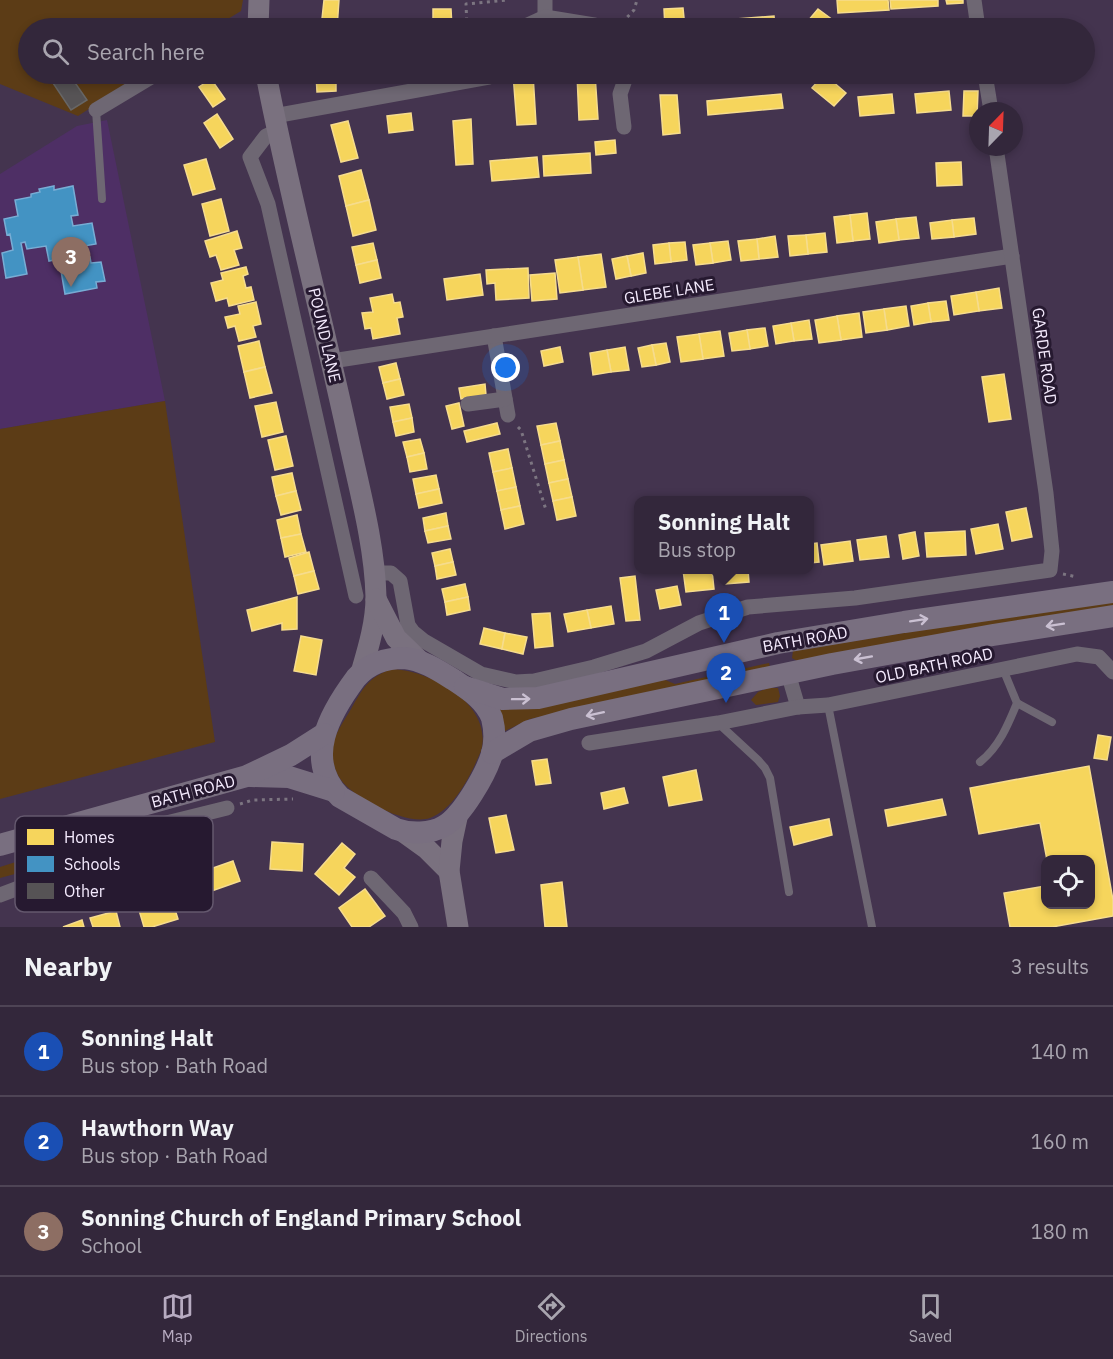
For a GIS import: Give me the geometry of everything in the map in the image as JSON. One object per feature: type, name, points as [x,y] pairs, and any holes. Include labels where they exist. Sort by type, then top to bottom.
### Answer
[{"type":"main road","name":"BATH ROAD","points":[[465,687],[503,699],[538,698],[778,643],[1113,592]]},
{"type":"main road","name":"BATH ROAD","points":[[492,753],[520,735],[538,727],[788,674],[982,637],[1113,616]]},
{"type":"main road","points":[[778,643],[788,674]]},
{"type":"main road","points":[[404,658],[420,661],[465,687],[484,704],[492,719],[494,736],[492,753],[481,777],[458,813],[447,825],[424,832],[402,831],[346,802],[334,791],[322,756],[324,734],[341,700],[361,673],[386,659],[404,658]]},
{"type":"main road","name":"BATH ROAD","points":[[104,816],[247,776],[291,755],[324,734]]},
{"type":"main road","name":"BATH ROAD","points":[[247,776],[289,777],[334,791]]},
{"type":"main road","name":"BATH ROAD","points":[[0,845],[15,841]]},
{"type":"street","points":[[258,18],[259,0]]},
{"type":"street","points":[[545,0],[545,17],[551,18]]},
{"type":"street","points":[[974,0],[977,18]]},
{"type":"street","points":[[96,110],[139,84]]},
{"type":"street","name":"POUND LANE","points":[[268,84],[367,524],[373,573],[366,597],[371,634],[361,673]]},
{"type":"street","points":[[366,597],[339,528],[268,204],[250,157],[275,124],[457,84]]},
{"type":"street","points":[[624,84],[620,94],[624,127]]},
{"type":"street","points":[[987,84],[990,102]]},
{"type":"street","name":"GARDE ROAD","points":[[373,573],[391,573],[400,581],[408,624],[413,632],[424,641],[481,674],[516,682],[554,677],[646,651],[699,623],[748,607],[855,598],[1050,570],[1053,551],[1046,492],[997,156]]},
{"type":"street","name":"GLEBE LANE","points":[[332,361],[1012,256]]},
{"type":"street","points":[[468,404],[506,407],[494,336]]},
{"type":"street","points":[[339,528],[367,524]]},
{"type":"street","name":"POUND LANE","points":[[366,597],[396,638],[420,661]]},
{"type":"street","name":"OLD BATH ROAD","points":[[589,743],[718,723],[798,707],[828,705],[1077,654],[1099,657],[1113,672]]},
{"type":"street","points":[[788,674],[798,707]]},
{"type":"street","points":[[194,816],[226,808]]},
{"type":"street","points":[[458,813],[448,871],[458,927]]},
{"type":"street","points":[[402,831],[427,849],[448,871]]},
{"type":"street","points":[[371,879],[404,913],[411,927]]},
{"type":"street","points":[[0,894],[15,888]]},
{"type":"lane","points":[[96,110],[102,198]]},
{"type":"lane","points":[[1003,669],[1017,703],[1052,722]]},
{"type":"lane","points":[[980,762],[991,753],[1006,729],[1017,703]]},
{"type":"lane","points":[[828,705],[872,927]]},
{"type":"lane","points":[[718,723],[765,768],[770,778],[789,892]]},
{"type":"path","points":[[467,18],[466,4],[508,0]]},
{"type":"path","points":[[626,18],[634,10],[637,0]]},
{"type":"path","points":[[506,407],[522,430],[546,510]]},
{"type":"path","points":[[226,808],[253,800],[300,799]]},
{"type":"shaded area","points":[[0,0],[243,0],[241,11],[229,18],[18,18],[18,84],[128,84],[78,116],[0,84]]},
{"type":"shaded area","points":[[107,120],[165,401],[0,429],[0,174],[77,126]]},
{"type":"shaded area","points":[[165,401],[215,742],[0,799],[0,429]]},
{"type":"shaded area","points":[[1113,601],[1113,608],[797,661],[792,658],[793,651]]},
{"type":"shaded area","points":[[769,663],[770,667],[530,719],[505,731],[499,709],[663,679],[675,684]]},
{"type":"shaded area","points":[[391,669],[407,671],[440,683],[456,693],[469,705],[478,718],[482,734],[481,751],[472,770],[461,790],[447,807],[430,818],[408,818],[395,815],[369,802],[348,787],[339,777],[334,766],[333,745],[359,695],[367,684]]},
{"type":"shaded area","points":[[768,688],[778,688],[780,696],[778,702],[756,705],[751,700],[758,692]]},
{"type":"shaded area","points":[[15,862],[15,874],[0,878],[0,867]]},
{"type":"building: Homes","points":[[324,0],[339,0],[338,18],[322,18]]},
{"type":"building: Homes","points":[[837,0],[888,0],[889,10],[838,13]]},
{"type":"building: Homes","points":[[890,0],[938,0],[938,6],[891,9]]},
{"type":"building: Homes","points":[[946,0],[963,0],[963,3],[947,4]]},
{"type":"building: Homes","points":[[683,8],[684,18],[664,18],[664,9]]},
{"type":"building: Homes","points":[[433,9],[451,9],[451,18],[433,18]]},
{"type":"building: Homes","points":[[818,9],[830,18],[810,18]]},
{"type":"building: Homes","points":[[774,16],[774,18],[749,18]]},
{"type":"building: Homes","points":[[204,84],[214,84],[225,99],[213,107],[199,87]]},
{"type":"building: Homes","points":[[317,84],[336,84],[336,91],[317,92]]},
{"type":"building: Homes","points":[[514,84],[534,84],[536,124],[517,125]]},
{"type":"building: Homes","points":[[577,84],[596,84],[598,119],[579,120]]},
{"type":"building: Homes","points":[[815,84],[836,84],[846,93],[834,106],[812,88]]},
{"type":"building: Homes","points":[[949,91],[951,110],[917,113],[915,94]]},
{"type":"building: Homes","points":[[964,91],[978,91],[978,102],[969,102],[969,116],[963,116]]},
{"type":"building: Homes","points":[[781,94],[783,108],[708,115],[707,101]]},
{"type":"building: Homes","points":[[892,94],[894,113],[860,116],[858,97]]},
{"type":"building: Homes","points":[[660,95],[677,95],[680,133],[663,135]]},
{"type":"building: Homes","points":[[411,113],[413,130],[389,133],[387,116]]},
{"type":"building: Homes","points":[[217,114],[233,139],[220,148],[204,123]]},
{"type":"building: Homes","points":[[471,119],[473,164],[456,165],[453,121]]},
{"type":"building: Homes","points":[[348,121],[358,158],[341,162],[331,125]]},
{"type":"building: Homes","points":[[615,140],[616,153],[596,155],[595,142]]},
{"type":"building: Homes","points":[[590,153],[591,173],[544,176],[543,156]]},
{"type":"building: Homes","points":[[537,157],[539,177],[492,181],[490,161]]},
{"type":"building: Homes","points":[[206,159],[215,189],[193,195],[184,165]]},
{"type":"building: Homes","points":[[961,162],[962,185],[937,186],[936,163]]},
{"type":"building: Homes","points":[[361,170],[369,200],[346,206],[339,176]]},
{"type":"building: Homes","points":[[221,199],[229,231],[210,236],[202,204]]},
{"type":"building: Homes","points":[[369,200],[376,230],[353,236],[346,206]]},
{"type":"building: Homes","points":[[867,213],[870,239],[853,241],[850,215]]},
{"type":"building: Homes","points":[[850,215],[853,241],[837,243],[834,217]]},
{"type":"building: Homes","points":[[916,217],[919,238],[899,240],[896,219]]},
{"type":"building: Homes","points":[[974,218],[976,234],[954,237],[952,220]]},
{"type":"building: Homes","points":[[896,219],[899,240],[879,243],[876,222]]},
{"type":"building: Homes","points":[[952,220],[954,237],[932,239],[930,223]]},
{"type":"building: Homes","points":[[237,231],[242,248],[234,250],[239,265],[221,270],[216,255],[210,257],[205,241]]},
{"type":"building: Homes","points":[[825,233],[827,252],[808,254],[806,235]]},
{"type":"building: Homes","points":[[806,235],[808,254],[790,256],[788,236]]},
{"type":"building: Homes","points":[[775,236],[778,257],[759,259],[757,239]]},
{"type":"building: Homes","points":[[757,239],[759,259],[741,261],[738,241]]},
{"type":"building: Homes","points":[[728,241],[731,260],[713,263],[710,243]]},
{"type":"building: Homes","points":[[685,242],[687,260],[671,262],[669,243]]},
{"type":"building: Homes","points":[[373,243],[377,260],[356,265],[352,247]]},
{"type":"building: Homes","points":[[669,243],[671,262],[655,264],[653,245]]},
{"type":"building: Homes","points":[[710,243],[713,263],[696,265],[693,245]]},
{"type":"building: Homes","points":[[643,253],[646,273],[631,276],[627,256]]},
{"type":"building: Homes","points":[[601,254],[606,287],[583,290],[578,257]]},
{"type":"building: Homes","points":[[627,256],[631,276],[616,279],[612,259]]},
{"type":"building: Homes","points":[[578,257],[583,290],[560,293],[555,260]]},
{"type":"building: Homes","points":[[377,260],[381,278],[360,283],[356,265]]},
{"type":"building: Homes","points":[[246,267],[248,274],[243,276],[246,288],[251,287],[254,300],[229,306],[227,298],[216,301],[211,283],[223,280],[221,273]]},
{"type":"building: Homes","points":[[528,268],[529,298],[496,300],[495,283],[487,284],[486,270]]},
{"type":"building: Homes","points":[[555,273],[557,299],[532,301],[530,275]]},
{"type":"building: Homes","points":[[480,274],[483,295],[447,300],[444,279]]},
{"type":"building: Homes","points":[[999,288],[1002,308],[979,311],[976,292]]},
{"type":"building: Homes","points":[[976,292],[979,311],[954,315],[951,296]]},
{"type":"building: Homes","points":[[392,294],[394,303],[400,302],[403,317],[397,318],[400,334],[373,339],[371,328],[365,329],[362,313],[373,312],[370,298]]},
{"type":"building: Homes","points":[[946,301],[949,320],[931,322],[928,303]]},
{"type":"building: Homes","points":[[256,302],[261,324],[253,326],[256,337],[239,341],[235,326],[228,328],[225,317],[240,314],[238,306]]},
{"type":"building: Homes","points":[[928,303],[931,322],[914,325],[911,306]]},
{"type":"building: Homes","points":[[906,306],[909,326],[887,330],[884,309]]},
{"type":"building: Homes","points":[[884,309],[887,330],[866,333],[863,312]]},
{"type":"building: Homes","points":[[859,313],[862,337],[841,340],[837,316]]},
{"type":"building: Homes","points":[[837,316],[841,340],[819,343],[815,320]]},
{"type":"building: Homes","points":[[809,320],[812,339],[794,341],[791,323]]},
{"type":"building: Homes","points":[[791,323],[794,341],[776,344],[773,326]]},
{"type":"building: Homes","points":[[765,328],[768,346],[750,349],[747,330]]},
{"type":"building: Homes","points":[[747,330],[750,349],[732,351],[729,333]]},
{"type":"building: Homes","points":[[720,331],[724,356],[703,359],[699,334]]},
{"type":"building: Homes","points":[[699,334],[703,359],[681,362],[677,337]]},
{"type":"building: Homes","points":[[259,341],[265,367],[244,372],[238,346]]},
{"type":"building: Homes","points":[[666,343],[670,362],[656,365],[652,345]]},
{"type":"building: Homes","points":[[652,345],[656,365],[642,367],[638,348]]},
{"type":"building: Homes","points":[[560,347],[563,362],[544,366],[541,351]]},
{"type":"building: Homes","points":[[625,347],[629,370],[611,372],[607,350]]},
{"type":"building: Homes","points":[[607,350],[611,372],[593,375],[590,353]]},
{"type":"building: Homes","points":[[396,363],[400,379],[383,383],[379,367]]},
{"type":"building: Homes","points":[[265,367],[272,393],[250,398],[244,372]]},
{"type":"building: Homes","points":[[1004,374],[1011,419],[989,422],[982,377]]},
{"type":"building: Homes","points":[[400,379],[404,395],[387,399],[383,383]]},
{"type":"building: Homes","points":[[485,384],[486,395],[461,399],[459,388]]},
{"type":"building: Homes","points":[[276,402],[283,432],[262,437],[255,406]]},
{"type":"building: Homes","points":[[459,403],[464,426],[452,429],[446,406]]},
{"type":"building: Homes","points":[[409,404],[412,418],[393,422],[390,407]]},
{"type":"building: Homes","points":[[412,418],[414,432],[396,436],[393,422]]},
{"type":"building: Homes","points":[[497,423],[500,434],[467,442],[464,431]]},
{"type":"building: Homes","points":[[556,423],[560,441],[541,445],[537,426]]},
{"type":"building: Homes","points":[[286,436],[293,466],[275,470],[268,440]]},
{"type":"building: Homes","points":[[420,439],[424,453],[407,457],[403,442]]},
{"type":"building: Homes","points":[[560,441],[564,460],[545,464],[541,445]]},
{"type":"building: Homes","points":[[508,449],[512,468],[493,472],[489,453]]},
{"type":"building: Homes","points":[[424,453],[427,469],[410,472],[407,457]]},
{"type":"building: Homes","points":[[564,460],[568,479],[549,483],[545,464]]},
{"type":"building: Homes","points":[[512,468],[516,487],[497,491],[493,472]]},
{"type":"building: Homes","points":[[292,473],[296,491],[276,496],[272,477]]},
{"type":"building: Homes","points":[[436,475],[439,489],[416,494],[413,479]]},
{"type":"building: Homes","points":[[568,479],[572,497],[553,501],[549,483]]},
{"type":"building: Homes","points":[[516,487],[520,506],[501,510],[497,491]]},
{"type":"building: Homes","points":[[439,489],[442,503],[419,508],[416,494]]},
{"type":"building: Homes","points":[[296,491],[301,510],[281,515],[276,496]]},
{"type":"building: Homes","points":[[572,497],[576,516],[557,520],[553,501]]},
{"type":"building: Homes","points":[[520,506],[524,524],[505,529],[501,510]]},
{"type":"building: Homes","points":[[1026,508],[1032,537],[1012,541],[1006,512]]},
{"type":"building: Homes","points":[[446,513],[448,526],[425,531],[423,518]]},
{"type":"building: Homes","points":[[297,515],[301,534],[281,538],[277,520]]},
{"type":"building: Homes","points":[[998,524],[1003,549],[976,554],[971,529]]},
{"type":"building: Homes","points":[[448,526],[451,539],[428,543],[425,531]]},
{"type":"building: Homes","points":[[965,531],[966,555],[927,557],[925,533]]},
{"type":"building: Homes","points":[[915,532],[919,556],[903,559],[899,535]]},
{"type":"building: Homes","points":[[301,534],[306,552],[285,557],[281,538]]},
{"type":"building: Homes","points":[[886,536],[889,557],[860,560],[857,540]]},
{"type":"building: Homes","points":[[850,541],[853,561],[824,565],[821,545]]},
{"type":"building: Homes","points":[[814,543],[817,543],[819,562],[814,563]]},
{"type":"building: Homes","points":[[450,549],[453,562],[435,566],[432,553]]},
{"type":"building: Homes","points":[[309,552],[314,571],[294,576],[289,558]]},
{"type":"building: Homes","points":[[453,562],[456,575],[437,579],[435,566]]},
{"type":"building: Homes","points":[[314,571],[319,589],[298,594],[294,576]]},
{"type":"building: Homes","points":[[684,574],[712,574],[714,589],[686,592]]},
{"type":"building: Homes","points":[[724,574],[748,574],[749,582],[725,584]]},
{"type":"building: Homes","points":[[635,576],[640,620],[626,621],[620,578]]},
{"type":"building: Homes","points":[[465,584],[468,597],[445,602],[442,589]]},
{"type":"building: Homes","points":[[677,586],[681,605],[660,609],[656,590]]},
{"type":"building: Homes","points":[[297,597],[297,629],[282,630],[282,623],[252,631],[247,610]]},
{"type":"building: Homes","points":[[468,597],[470,610],[447,615],[445,602]]},
{"type":"building: Homes","points":[[611,606],[614,624],[591,628],[587,610]]},
{"type":"building: Homes","points":[[587,610],[591,628],[568,632],[564,614]]},
{"type":"building: Homes","points":[[550,613],[553,646],[535,648],[532,614]]},
{"type":"building: Homes","points":[[484,628],[505,633],[502,649],[480,644]]},
{"type":"building: Homes","points":[[505,633],[527,637],[523,654],[502,649]]},
{"type":"building: Homes","points":[[301,636],[322,640],[316,675],[294,671]]},
{"type":"building: Homes","points":[[1098,735],[1111,737],[1107,760],[1094,758]]},
{"type":"building: Homes","points":[[547,759],[551,783],[536,785],[532,761]]},
{"type":"building: Homes","points":[[1089,766],[1113,900],[1113,916],[1052,927],[1010,927],[1004,893],[1041,887],[1041,909],[1095,909],[1095,855],[1046,855],[1040,823],[979,834],[970,788]]},
{"type":"building: Homes","points":[[696,770],[702,800],[669,806],[663,777]]},
{"type":"building: Homes","points":[[624,788],[628,803],[604,809],[601,793]]},
{"type":"building: Homes","points":[[942,799],[946,815],[888,826],[885,810]]},
{"type":"building: Homes","points":[[506,815],[514,850],[496,853],[489,818]]},
{"type":"building: Homes","points":[[829,819],[832,835],[794,845],[790,827]]},
{"type":"building: Homes","points":[[272,842],[303,844],[302,871],[270,869]]},
{"type":"building: Homes","points":[[342,843],[355,854],[344,868],[355,877],[339,895],[315,874]]},
{"type":"building: Homes","points":[[233,861],[240,881],[213,890],[213,868]]},
{"type":"building: Homes","points":[[562,882],[567,927],[545,927],[541,885]]},
{"type":"building: Homes","points":[[365,889],[385,916],[369,927],[352,927],[339,908]]},
{"type":"building: Homes","points":[[116,912],[120,927],[93,927],[90,918]]},
{"type":"building: Homes","points":[[140,912],[176,912],[178,919],[152,927],[144,927]]},
{"type":"building: Homes","points":[[82,920],[84,927],[63,927]]},
{"type":"building: Schools","points":[[54,186],[54,190],[73,186],[78,215],[71,216],[73,226],[92,223],[96,244],[78,247],[81,258],[90,257],[91,263],[101,262],[105,281],[96,282],[97,288],[65,294],[59,259],[49,261],[46,246],[27,249],[25,242],[21,243],[27,274],[6,278],[2,253],[13,250],[4,219],[18,216],[15,200],[31,197],[31,194],[40,192],[39,189]]},
{"type":"building: Other","points":[[54,84],[76,84],[87,100],[71,110]]},
{"type":"place","name":"Sonning Church of England Primary School","points":[[71,287]]},
{"type":"place","name":"Sonning Halt","points":[[724,643]]},
{"type":"place","name":"Hawthorn Way","points":[[726,703]]}]
